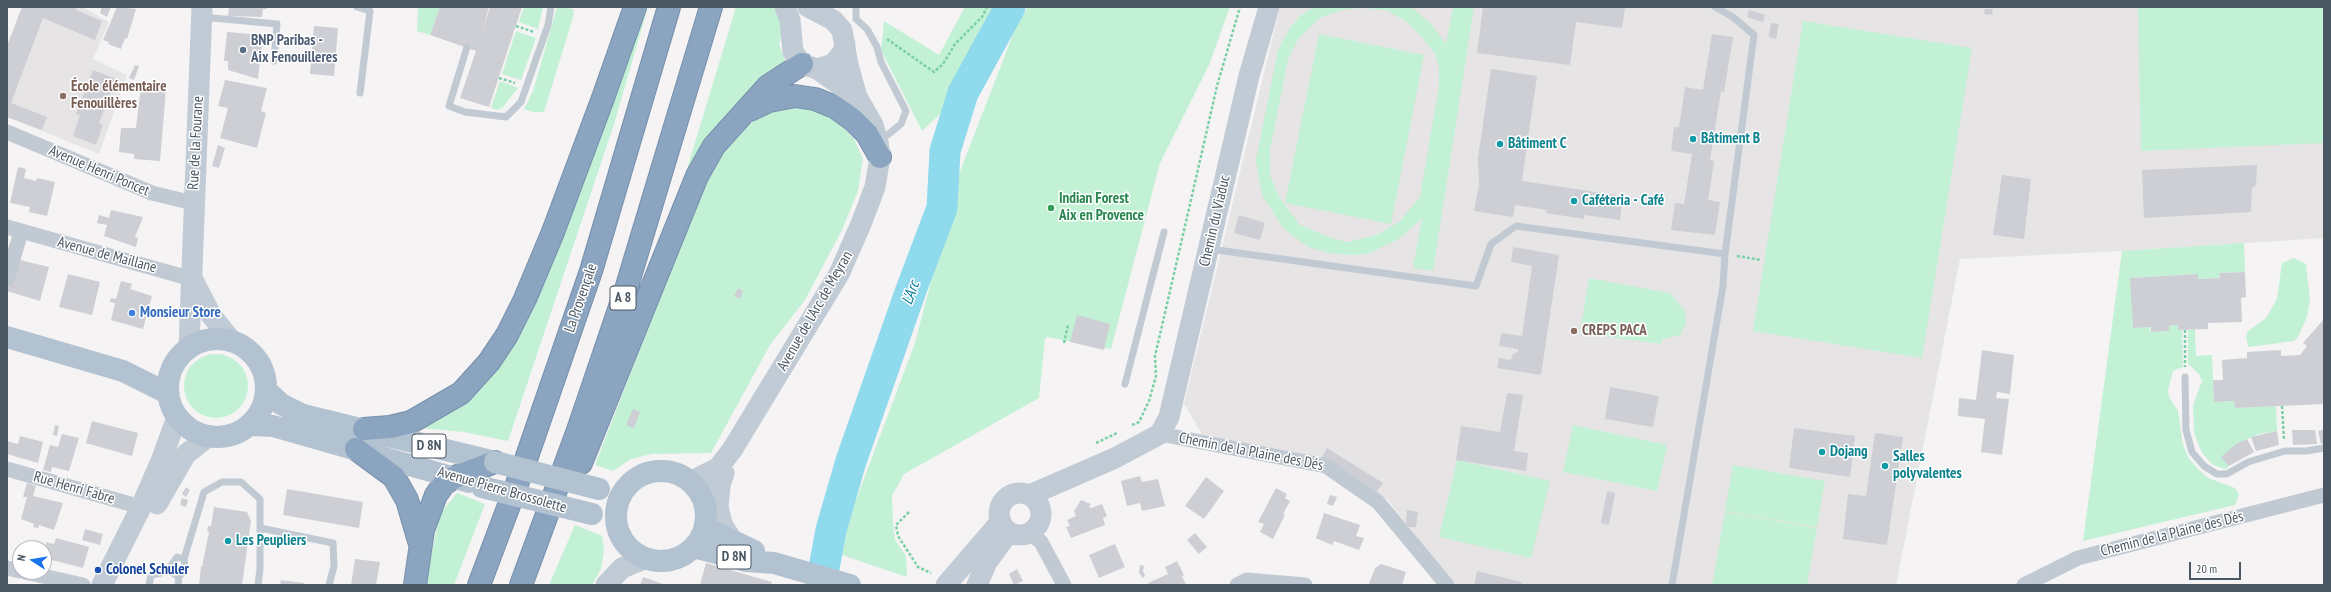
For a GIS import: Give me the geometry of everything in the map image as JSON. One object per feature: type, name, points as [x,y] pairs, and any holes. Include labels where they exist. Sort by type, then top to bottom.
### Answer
[{"type":"highway","points":[[364,429],[390,427],[411,422],[431,412],[461,393],[474,381],[493,357],[507,335],[525,299],[553,232],[635,7]]},
{"type":"highway","name":"La Provençale","points":[[479,585],[523,468],[591,271],[669,7]]},
{"type":"highway","name":"A 8","points":[[521,585],[577,433],[626,286],[711,7]]},
{"type":"highway","points":[[527,585],[559,520],[697,176],[714,146],[768,86],[810,66]]},
{"type":"highway","points":[[744,113],[768,101],[795,96],[815,99],[835,107],[853,120],[867,134],[879,150]]},
{"type":"highway","points":[[356,449],[394,477],[407,500],[422,550]]},
{"type":"highway","points":[[416,585],[422,550],[422,530],[428,512],[444,484],[455,477],[494,462]]},
{"type":"main road","name":"Avenue de l'Arc de Meyran","points":[[785,7],[790,20],[793,52],[810,66],[857,97]]},
{"type":"main road","points":[[808,7],[842,27]]},
{"type":"main road","name":"Chemin du Viaduc","points":[[1160,434],[1169,417],[1249,76],[1269,7]]},
{"type":"main road","name":"Rue de la Fourane","points":[[189,347],[193,203],[202,12]]},
{"type":"main road","points":[[792,37],[799,23],[805,19],[817,15],[842,27]]},
{"type":"main road","name":"Avenue de l'Arc de Meyran","points":[[703,500],[718,468],[732,450],[839,274],[873,193],[879,150],[873,125],[857,97],[848,65],[842,27]]},
{"type":"main road","points":[[810,66],[833,64],[843,52],[842,27]]},
{"type":"main road","name":"Rue de la Fourane","points":[[192,279],[211,315],[231,340]]},
{"type":"main road","points":[[7,337],[123,371],[168,393]]},
{"type":"main road","points":[[209,339],[231,340],[246,347],[257,359],[265,374],[266,390],[262,409],[250,425],[231,436],[208,437],[191,430],[177,417],[170,406],[168,379],[172,366],[179,355],[189,347],[209,339]]},
{"type":"main road","points":[[123,371],[153,373],[172,366]]},
{"type":"main road","name":"Avenue Pierre Brossolette","points":[[266,390],[281,404],[291,410],[599,489],[622,492]]},
{"type":"main road","points":[[102,585],[162,461],[177,417]]},
{"type":"main road","name":"Avenue Pierre Brossolette","points":[[250,425],[273,426],[455,477],[482,487],[616,519]]},
{"type":"main road","name":"Chemin de la Plaine des Dés","points":[[1035,502],[1065,482],[1160,434]]},
{"type":"main road","points":[[116,585],[168,483],[186,454],[208,437]]},
{"type":"main road","points":[[732,450],[720,485],[718,507],[722,524],[734,543]]},
{"type":"main road","name":"Avenue de l'Arc de Meyran","points":[[690,482],[718,468]]},
{"type":"main road","points":[[658,471],[674,473],[690,482],[703,500],[705,524],[700,539],[694,547],[686,554],[672,560],[660,562],[644,559],[628,548],[619,534],[616,519],[617,506],[622,492],[632,481],[646,474],[658,471]]},
{"type":"main road","points":[[946,585],[1013,529],[1039,524],[1041,518],[1035,502],[1018,493],[1009,496],[1000,507],[1013,529]]},
{"type":"main road","name":"D 8N","points":[[705,524],[710,530],[734,543],[749,548],[774,563]]},
{"type":"main road","points":[[977,585],[987,562],[1013,529]]},
{"type":"main road","name":"D 8N","points":[[694,547],[747,561],[774,563],[850,585]]},
{"type":"main road","points":[[606,585],[622,568],[644,559]]},
{"type":"street","name":"Avenue Henri Poncet","points":[[7,132],[152,193],[193,203]]},
{"type":"street","name":"Avenue de Maillane","points":[[7,226],[21,232],[192,279]]},
{"type":"street","points":[[7,279],[21,232]]},
{"type":"street","name":"Chemin de la Plaine des Dés","points":[[1160,434],[1326,466],[1378,502],[1447,585]]},
{"type":"street","name":"Rue Henri Fabre","points":[[7,469],[141,507]]},
{"type":"street","name":"Chemin de la Plaine des Dés","points":[[2024,585],[2078,558],[2324,495]]},
{"type":"street","points":[[1013,529],[1041,542],[1064,585]]},
{"type":"street","points":[[52,578],[83,585]]},
{"type":"street","points":[[1237,585],[1247,580],[1305,585]]},
{"type":"lane","points":[[357,7],[370,11],[360,93]]},
{"type":"lane","points":[[467,48],[449,106],[465,112],[506,117],[521,102],[544,36],[551,7]]},
{"type":"lane","points":[[842,27],[856,7]]},
{"type":"lane","points":[[1672,585],[1723,286],[1725,254],[1754,35],[1733,17],[1715,7]]},
{"type":"lane","points":[[202,12],[277,24],[274,61]]},
{"type":"lane","points":[[842,27],[867,29],[877,47],[881,62],[906,111],[901,124],[879,150]]},
{"type":"lane","points":[[1209,248],[1476,286],[1491,244],[1516,226],[1725,254]]},
{"type":"lane","points":[[1125,384],[1164,232]]},
{"type":"lane","points":[[2185,377],[2186,430],[2192,452],[2204,466],[2217,474],[2227,474],[2248,462],[2285,451],[2306,451],[2324,448]]},
{"type":"lane","points":[[178,585],[179,576],[185,568],[184,558],[204,492],[222,482],[241,482],[260,499],[260,569],[258,585]]},
{"type":"lane","points":[[260,528],[333,543],[334,566],[329,585]]},
{"type":"lane","points":[[170,571],[170,567],[177,557],[184,558]]},
{"type":"lane","points":[[149,585],[151,575],[170,571],[179,576]]},
{"type":"path","points":[[881,35],[934,72],[943,64],[955,44],[982,17],[987,7]]},
{"type":"path","points":[[516,26],[544,36]]},
{"type":"path","points":[[499,78],[526,87]]},
{"type":"path","points":[[1725,254],[1761,260]]},
{"type":"path","points":[[1064,343],[1068,325]]},
{"type":"path","points":[[2185,330],[2185,377]]},
{"type":"path","points":[[2282,406],[2285,451]]},
{"type":"path","points":[[909,512],[896,524],[898,536],[918,568],[930,572],[946,585]]},
{"type":"shaded area","name":"École élémentaire Fenouillères","points":[[22,7],[83,7],[109,22],[93,59],[127,75],[99,154],[7,117],[7,46]]},
{"type":"shaded area","name":"CREPS PACA","points":[[1280,7],[2324,7],[2324,238],[2122,251],[1960,259],[1896,585],[1453,585],[1388,500],[1321,459],[1202,434],[1184,404]]},
{"type":"green space","points":[[418,7],[440,7],[430,35],[417,31]]},
{"type":"green space","points":[[524,7],[543,7],[538,29],[519,22]]},
{"type":"green space","points":[[557,7],[573,9],[574,14],[544,112],[533,112],[524,109],[533,91]]},
{"type":"green space","points":[[643,7],[648,7],[614,124],[508,441],[464,432],[419,428],[494,368]]},
{"type":"green space","points":[[736,7],[777,7],[783,31],[779,44],[786,64],[690,171],[687,169]]},
{"type":"green space","points":[[965,7],[1010,7],[963,93],[922,131],[881,50],[884,21],[939,55]]},
{"type":"green space","name":"Indian Forest Aix en Provence","points":[[1028,7],[1230,7],[1209,65],[1160,163],[1111,349],[1047,337],[1045,339],[1039,398],[904,474],[892,496],[895,540],[906,556],[907,577],[836,553],[915,343],[959,174],[1017,24]]},
{"type":"green space","points":[[1314,7],[1411,7],[1431,24],[1446,44],[1453,7],[1474,7],[1433,271],[1413,268],[1422,219],[1397,240],[1367,254],[1353,255],[1329,253],[1308,247],[1284,229],[1262,195],[1256,160],[1278,50],[1291,26],[1301,15]],"holes":[[[1361,8],[1386,10],[1406,21],[1422,37],[1435,54],[1439,67],[1439,86],[1420,197],[1400,221],[1377,235],[1347,242],[1329,237],[1300,225],[1281,200],[1275,188],[1270,175],[1270,150],[1288,59],[1298,39],[1320,18],[1342,10]]]},
{"type":"green space","points":[[2138,7],[2324,7],[2324,143],[2141,151]]},
{"type":"green space","points":[[1803,21],[1972,48],[1922,358],[1753,331]]},
{"type":"green space","points":[[516,31],[536,38],[521,80],[502,74]]},
{"type":"green space","points":[[1319,34],[1424,55],[1391,224],[1285,203]]},
{"type":"green space","points":[[500,81],[518,88],[502,108],[496,110],[491,107]]},
{"type":"green space","points":[[803,106],[836,119],[854,139],[863,159],[858,191],[842,230],[805,300],[770,345],[711,453],[652,454],[631,459],[613,471],[595,465],[704,183],[733,137],[769,110]]},
{"type":"green space","points":[[2244,243],[2245,272],[2220,273],[2219,278],[2198,279],[2197,274],[2131,278],[2151,332],[2169,331],[2169,326],[2178,325],[2178,330],[2182,330],[2183,367],[2173,371],[2168,390],[2169,397],[2178,411],[2183,445],[2189,459],[2208,478],[2235,488],[2239,494],[2235,505],[2083,541],[2122,251]]},
{"type":"green space","points":[[2294,258],[2306,264],[2310,299],[2307,317],[2298,337],[2294,341],[2248,347],[2246,336],[2248,331],[2266,318],[2277,299],[2282,263]]},
{"type":"green space","points":[[1589,278],[1670,293],[1685,311],[1686,323],[1680,335],[1663,339],[1661,344],[1580,333]]},
{"type":"green space","points":[[2195,329],[2196,356],[2212,355],[2214,402],[2234,401],[2235,408],[2276,406],[2277,431],[2259,434],[2236,444],[2229,466],[2225,469],[2213,465],[2202,453],[2194,433],[2193,405],[2202,381],[2199,374],[2188,364],[2188,330]]},
{"type":"green space","points":[[210,354],[222,354],[239,363],[246,374],[248,386],[246,398],[239,409],[222,418],[210,418],[198,413],[189,404],[184,392],[184,380],[189,368],[198,359]]},
{"type":"green space","points":[[1573,425],[1667,445],[1657,491],[1563,472]]},
{"type":"green space","points":[[1457,460],[1550,481],[1531,558],[1439,537]]},
{"type":"green space","points":[[1733,465],[1825,481],[1817,527],[1725,511]]},
{"type":"green space","points":[[457,493],[485,504],[454,585],[425,585],[440,514]]},
{"type":"green space","points":[[1725,512],[1817,528],[1807,585],[1712,585]]},
{"type":"green space","points":[[575,525],[602,536],[604,550],[601,569],[592,585],[549,585]]},
{"type":"building","points":[[22,7],[77,7],[76,10],[102,21],[95,40],[43,18],[11,103],[47,117],[42,130],[7,117],[7,46]]},
{"type":"building","points":[[102,7],[111,7],[107,17],[100,13]]},
{"type":"building","points":[[117,7],[136,9],[127,39],[125,38],[121,49],[108,44],[109,42],[103,40]]},
{"type":"building","points":[[229,7],[267,7],[267,9],[263,9],[262,17],[228,16]]},
{"type":"building","points":[[440,7],[489,7],[482,33],[490,7],[522,7],[489,107],[460,98],[476,51],[430,35]]},
{"type":"building","points":[[1483,7],[1625,7],[1622,28],[1576,22],[1570,65],[1477,53]]},
{"type":"building","points":[[1985,9],[1993,9],[1992,15],[1984,14]]},
{"type":"building","points":[[1749,10],[1765,15],[1763,22],[1747,17]]},
{"type":"building","points":[[1771,23],[1779,24],[1776,39],[1769,37]]},
{"type":"building","points":[[314,26],[338,28],[334,76],[310,74]]},
{"type":"building","name":"BNP Paribas - Aix Fenouilleres","points":[[227,32],[263,35],[258,79],[228,70],[228,61],[224,61]]},
{"type":"building","name":"Bâtiment B","points":[[1712,34],[1733,37],[1724,92],[1721,91],[1710,160],[1714,161],[1708,200],[1720,202],[1715,235],[1671,230],[1675,203],[1684,204],[1692,154],[1671,151],[1674,127],[1679,127],[1685,87],[1703,90]]},
{"type":"building","points":[[135,65],[139,66],[134,80],[129,78]]},
{"type":"building","name":"Bâtiment C","points":[[1491,69],[1537,76],[1522,181],[1623,196],[1620,220],[1584,215],[1584,219],[1546,213],[1547,210],[1515,205],[1513,217],[1474,211],[1479,185],[1478,158]]},
{"type":"building","points":[[93,70],[116,79],[99,123],[103,125],[96,145],[73,136],[80,115],[76,114]]},
{"type":"building","points":[[225,80],[267,88],[261,111],[266,113],[257,148],[220,138],[228,108],[218,106]]},
{"type":"building","points":[[141,86],[166,88],[160,161],[134,159],[134,154],[119,152],[121,128],[136,128]]},
{"type":"building","points":[[218,145],[225,148],[219,168],[212,166]]},
{"type":"building","points":[[2257,165],[2256,185],[2252,188],[2251,212],[2144,218],[2142,170]]},
{"type":"building","points":[[18,167],[26,169],[24,178],[36,181],[37,178],[55,182],[47,216],[29,212],[30,207],[10,203]]},
{"type":"building","points":[[2002,175],[2031,179],[2024,239],[1993,235]]},
{"type":"building","points":[[111,210],[143,217],[135,237],[138,238],[136,247],[104,236],[107,225],[97,223],[99,215],[109,218]]},
{"type":"building","points":[[1239,215],[1265,223],[1260,240],[1234,233]]},
{"type":"building","points":[[1513,247],[1559,255],[1541,375],[1497,368],[1499,358],[1511,360],[1513,354],[1518,352],[1518,349],[1499,346],[1501,333],[1522,336],[1532,266],[1511,262]]},
{"type":"building","points":[[16,259],[49,267],[40,301],[7,291]]},
{"type":"building","points":[[2245,272],[2246,297],[2241,298],[2242,322],[2208,323],[2208,329],[2178,330],[2178,325],[2169,326],[2169,331],[2151,332],[2151,327],[2133,328],[2130,278],[2198,274],[2198,279],[2220,278],[2219,273]]},
{"type":"building","points":[[68,274],[100,282],[92,315],[59,307]]},
{"type":"building","points":[[121,281],[132,284],[130,289],[152,296],[143,329],[111,320],[115,303],[110,302],[111,298],[116,299]]},
{"type":"building","points":[[738,288],[743,291],[740,299],[734,296]]},
{"type":"building","points":[[1077,315],[1110,324],[1104,350],[1070,342]]},
{"type":"building","points":[[2324,319],[2324,404],[2235,408],[2234,401],[2214,402],[2213,380],[2223,380],[2222,360],[2247,358],[2247,352],[2281,350],[2281,356],[2300,355],[2307,346],[2303,343]]},
{"type":"building","points":[[1982,350],[2014,355],[2010,394],[1997,392],[1996,398],[2009,399],[2002,455],[1981,452],[1985,419],[1958,416],[1959,398],[1976,400]]},
{"type":"building","points":[[1610,387],[1659,396],[1653,427],[1605,419]]},
{"type":"building","points":[[1507,393],[1523,395],[1514,451],[1528,453],[1526,471],[1456,460],[1461,426],[1500,432]]},
{"type":"building","points":[[633,409],[640,412],[634,428],[626,425]]},
{"type":"building","points":[[92,421],[138,433],[132,456],[86,443]]},
{"type":"building","points":[[55,425],[59,426],[57,436],[53,435]]},
{"type":"building","name":"Dojang","points":[[1794,428],[1855,436],[1850,477],[1789,468]]},
{"type":"building","points":[[2324,429],[2324,443],[2321,444],[2318,431]]},
{"type":"building","points":[[2292,430],[2315,430],[2317,444],[2293,445]]},
{"type":"building","points":[[2277,431],[2279,445],[2256,451],[2251,437]]},
{"type":"building","name":"Salles polyvalentes","points":[[1875,433],[1903,437],[1887,545],[1843,539],[1848,494],[1866,496]]},
{"type":"building","points":[[62,434],[79,438],[69,471],[52,467],[51,472],[43,470],[50,445],[58,447]]},
{"type":"building","points":[[20,436],[43,442],[38,463],[7,454],[7,441],[18,444]]},
{"type":"building","points":[[2247,439],[2254,452],[2229,466],[2221,457],[2236,444]]},
{"type":"building","points":[[1327,448],[1383,483],[1376,493],[1321,459]]},
{"type":"building","points":[[1140,476],[1142,482],[1158,479],[1165,506],[1142,511],[1140,503],[1127,506],[1121,481]]},
{"type":"building","points":[[1206,477],[1224,491],[1204,519],[1185,506]]},
{"type":"building","points":[[27,483],[36,486],[33,496],[63,503],[54,530],[39,525],[38,528],[33,527],[34,524],[21,519],[27,497],[23,497]]},
{"type":"building","points":[[186,487],[190,490],[186,497],[182,494]]},
{"type":"building","points":[[1276,488],[1287,494],[1285,498],[1290,501],[1273,539],[1260,532],[1264,524],[1258,522]]},
{"type":"building","name":"Les Peupliers","points":[[287,489],[363,502],[359,528],[283,515]]},
{"type":"building","points":[[1607,491],[1615,493],[1609,525],[1601,523]]},
{"type":"building","points":[[1330,495],[1337,497],[1333,506],[1327,504]]},
{"type":"building","points":[[182,498],[188,500],[186,507],[180,505]]},
{"type":"building","points":[[1081,500],[1091,504],[1089,507],[1091,508],[1102,504],[1107,516],[1103,518],[1105,525],[1071,538],[1066,527],[1070,526],[1067,520],[1076,516],[1074,511]]},
{"type":"building","name":"Les Peupliers","points":[[214,507],[247,512],[251,521],[242,585],[199,585],[201,566],[202,567],[209,532],[207,531],[208,526],[211,526]]},
{"type":"building","points":[[1407,510],[1418,512],[1416,527],[1409,527],[1406,524]]},
{"type":"building","points":[[1324,513],[1360,525],[1356,536],[1364,538],[1359,550],[1334,541],[1332,545],[1316,538]]},
{"type":"building","points":[[85,529],[103,534],[100,545],[82,540]]},
{"type":"building","points":[[1195,533],[1207,547],[1199,554],[1187,540]]},
{"type":"building","points":[[56,538],[89,547],[83,568],[52,560],[52,544],[54,544]]},
{"type":"building","points":[[1115,544],[1125,567],[1099,578],[1089,555]]},
{"type":"building","points":[[355,559],[380,562],[376,585],[351,585]]},
{"type":"building","points":[[1177,561],[1184,575],[1182,576],[1186,585],[1149,585],[1148,583],[1168,574],[1165,567]]},
{"type":"building","points":[[706,563],[772,582],[771,585],[700,585]]},
{"type":"building","points":[[1381,564],[1406,572],[1402,585],[1369,584],[1375,568]]},
{"type":"building","points":[[1140,565],[1144,566],[1143,571],[1145,576],[1142,578],[1139,572]]},
{"type":"building","points":[[1017,569],[1023,581],[1014,585],[1009,574]]},
{"type":"building","points":[[1477,571],[1522,582],[1521,585],[1474,585]]},
{"type":"building","points":[[643,577],[666,585],[640,585]]},
{"type":"building","name":"Les Peupliers","points":[[281,580],[304,583],[304,585],[280,585]]},
{"type":"waterway","name":"L'Arc","points":[[821,585],[831,530],[851,461],[911,290],[942,208],[945,151],[963,93],[1010,7]]},
{"type":"place","name":"BNP Paribas - Aix Fenouilleres","points":[[243,50]]},
{"type":"place","name":"École élémentaire Fenouillères","points":[[63,96]]},
{"type":"place","name":"Bâtiment B","points":[[1693,139]]},
{"type":"place","name":"Bâtiment C","points":[[1500,144]]},
{"type":"place","name":"Caféteria - Café","points":[[1574,201]]},
{"type":"place","name":"Indian Forest Aix en Provence","points":[[1051,208]]},
{"type":"place","name":"Monsieur Store","points":[[132,313]]},
{"type":"place","name":"CREPS PACA","points":[[1574,331]]},
{"type":"place","name":"Dojang","points":[[1822,452]]},
{"type":"place","name":"Salles polyvalentes","points":[[1885,466]]},
{"type":"place","name":"Les Peupliers","points":[[228,541]]},
{"type":"place","name":"Colonel Schuler","points":[[98,570]]}]
